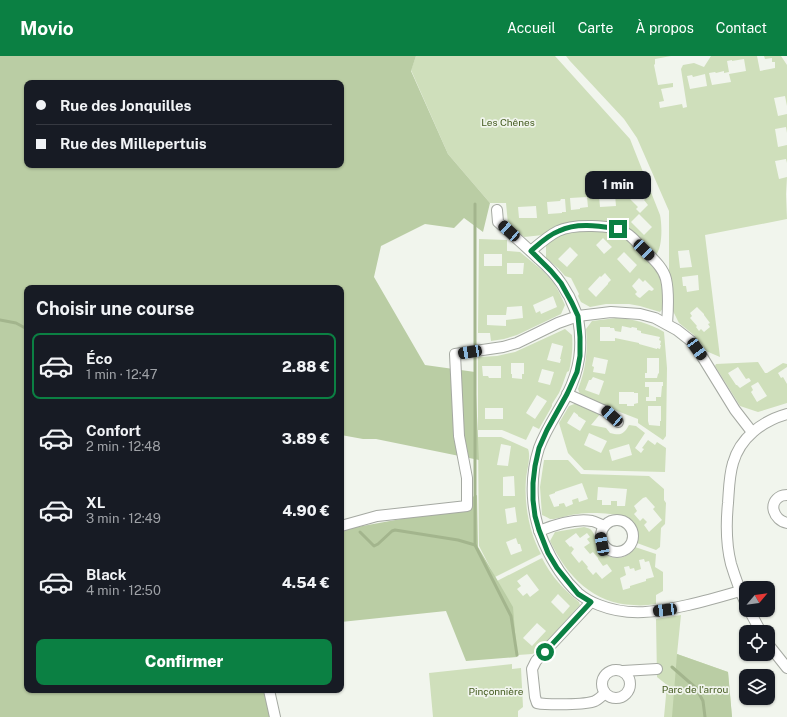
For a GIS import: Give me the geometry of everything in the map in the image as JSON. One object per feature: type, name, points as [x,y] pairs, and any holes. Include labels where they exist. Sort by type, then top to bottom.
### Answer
[{"type":"street","points":[[497,210],[498,222],[531,251],[561,283],[578,316],[580,356],[577,372],[539,448],[533,483],[535,516],[548,553],[557,568],[578,594],[591,602],[606,608],[621,611],[639,613],[665,610],[715,599],[739,591]]},
{"type":"street","points":[[531,251],[559,230],[572,227],[589,225],[618,229],[627,233],[653,259],[662,270],[666,278],[668,310],[667,324]]},
{"type":"street","points":[[344,525],[377,516],[467,506],[467,478],[459,436],[455,354],[503,347],[517,343],[558,323],[578,316],[611,312],[626,312],[655,318],[678,330],[691,341],[735,410],[752,432]]},
{"type":"street","points":[[567,394],[605,411],[618,422]]},
{"type":"street","points":[[739,588],[731,563],[728,540],[728,492],[732,464],[743,443],[752,432],[764,423],[787,414]]},
{"type":"street","points":[[787,495],[780,496],[775,501],[774,510],[778,520],[787,523]]},
{"type":"street","points":[[539,530],[583,520],[594,521],[604,526]]},
{"type":"street","points":[[591,602],[536,661],[532,669],[535,697],[538,703],[544,704],[585,704],[595,701],[605,693]]},
{"type":"street","points":[[775,653],[787,668]]},
{"type":"street","points":[[623,671],[629,678],[630,688],[623,696],[614,698],[605,693],[601,684],[605,675],[613,670],[623,671],[657,669]]},
{"type":"street","points":[[270,693],[275,717]]},
{"type":"green space","points":[[0,56],[416,56],[411,71],[448,154],[490,203],[483,232],[464,218],[454,228],[425,224],[381,246],[374,277],[425,365],[475,372],[479,460],[376,439],[363,439],[344,436],[344,285],[24,285],[24,693],[271,693],[276,717],[0,717]]},
{"type":"green space","name":"Les Chênes","points":[[416,56],[555,56],[630,139],[660,215],[661,242],[658,253],[655,256],[614,224],[607,222],[543,235],[524,237],[508,224],[506,203],[490,203],[448,154],[411,70]],"holes":[[[632,184],[646,198],[644,200],[648,205],[640,213],[636,209],[638,207],[628,197],[629,195],[625,191]],[[615,195],[616,206],[600,207],[599,196]],[[587,197],[588,207],[571,210],[570,198]],[[561,199],[565,199],[566,212],[548,214],[547,202],[560,201]],[[536,206],[537,218],[519,218],[518,207]],[[639,214],[652,227],[644,235],[631,222]]]},
{"type":"green space","points":[[566,56],[671,56],[655,59],[654,65],[658,85],[673,83],[673,87],[661,89],[664,101],[659,102],[660,108],[682,104],[683,108],[687,107],[681,69],[683,65],[694,63],[704,67],[711,56],[757,56],[760,71],[775,68],[775,62],[772,62],[772,58],[765,59],[764,56],[781,56],[787,65],[787,106],[785,96],[774,98],[778,116],[787,114],[787,133],[786,127],[775,129],[778,147],[787,145],[787,163],[786,159],[775,161],[779,179],[787,177],[787,219],[705,235],[720,357],[706,351],[694,335],[679,323],[673,311],[669,273],[669,211],[637,138],[624,119]],"holes":[[[744,59],[746,71],[729,74],[731,82],[712,85],[709,73],[724,71],[724,73],[729,72],[727,61]],[[705,74],[707,86],[690,89],[687,76],[692,75],[693,77]],[[689,250],[692,267],[680,268],[678,251]],[[698,275],[699,290],[687,292],[686,286],[683,286],[682,277]],[[697,307],[710,323],[708,324],[710,327],[704,332],[701,329],[699,331],[696,327],[697,326],[690,318],[692,316],[690,313]]]},
{"type":"green space","points":[[591,230],[618,233],[629,241],[659,275],[661,280],[664,307],[660,312],[629,304],[606,304],[590,307],[581,302],[578,296],[579,294],[571,278],[565,276],[546,258],[546,244],[558,236],[570,232]],"holes":[[[603,238],[612,247],[604,254],[596,245]],[[570,247],[578,255],[567,267],[558,259]],[[624,252],[637,265],[630,273],[617,259]],[[605,273],[611,280],[596,297],[588,289],[600,276],[601,277]],[[639,278],[643,282],[645,280],[654,289],[652,291],[649,290],[640,298],[635,294],[637,292],[632,286]]]},
{"type":"green space","points":[[479,239],[507,240],[507,251],[520,252],[543,271],[554,283],[565,305],[561,314],[517,335],[491,341],[490,333],[478,333]],"holes":[[[484,254],[502,254],[502,266],[484,266]],[[507,263],[524,263],[523,274],[507,274]],[[553,296],[557,307],[541,314],[540,311],[536,313],[533,305]],[[522,306],[523,318],[506,320],[506,326],[487,325],[487,315],[506,315],[507,307]]]},
{"type":"green space","points":[[616,318],[629,319],[647,324],[664,332],[667,368],[666,436],[663,440],[638,423],[638,419],[581,397],[578,389],[586,359],[586,329],[592,321]],"holes":[[[622,326],[632,327],[637,328],[637,330],[641,331],[641,333],[660,337],[660,349],[615,338],[615,341],[600,341],[600,327],[610,327],[614,328],[615,331],[621,332]],[[594,357],[608,360],[605,374],[593,372],[594,367],[592,366]],[[647,358],[659,358],[659,373],[657,378],[645,378],[645,373],[647,373]],[[593,377],[604,381],[599,395],[585,390],[589,380]],[[645,382],[663,382],[661,397],[656,397],[656,401],[646,401],[646,397],[649,397],[649,387],[645,387]],[[619,392],[638,393],[638,403],[634,404],[634,406],[627,406],[627,404],[619,404]],[[648,406],[661,406],[660,426],[649,425]]]},
{"type":"green space","points":[[565,329],[572,335],[572,353],[569,371],[567,372],[559,393],[539,429],[533,426],[526,440],[502,430],[478,430],[478,357],[497,356],[515,352]],"holes":[[[552,343],[563,346],[560,363],[547,360]],[[511,363],[524,363],[524,374],[522,374],[522,379],[512,378]],[[482,366],[501,366],[501,378],[489,378],[488,376],[483,376]],[[542,369],[554,372],[550,385],[538,382]],[[537,395],[547,401],[535,419],[526,413]],[[485,408],[503,408],[503,419],[485,419]]]},
{"type":"green space","points":[[758,362],[765,373],[767,373],[783,363],[787,364],[787,367],[778,373],[781,378],[783,377],[787,384],[787,403],[758,412],[740,406],[715,366],[716,364]],"holes":[[[738,367],[746,379],[749,378],[751,381],[740,388],[736,385],[728,373]],[[758,382],[767,396],[757,402],[751,392],[753,390],[751,386]]]},
{"type":"green space","points":[[577,403],[601,413],[591,425],[606,428],[610,433],[622,434],[629,425],[636,426],[645,433],[635,448],[641,453],[644,449],[642,448],[648,440],[655,445],[657,442],[666,448],[665,472],[584,470],[568,453],[559,423],[569,406]],"holes":[[[574,412],[586,421],[580,431],[567,423]],[[589,433],[607,441],[601,453],[584,445]],[[629,444],[632,455],[612,461],[609,450]]]},
{"type":"green space","points":[[478,437],[501,437],[528,449],[529,459],[526,479],[526,498],[528,518],[533,537],[541,554],[495,577],[479,546]],"holes":[[[501,444],[511,446],[508,466],[497,465]],[[514,476],[515,496],[503,496],[503,477]],[[515,507],[517,522],[507,524],[505,509]],[[516,538],[522,551],[511,555],[506,542]]]},
{"type":"green space","points":[[544,460],[568,460],[581,474],[649,476],[664,489],[664,500],[666,503],[665,524],[661,528],[660,547],[656,550],[637,543],[637,535],[633,524],[624,517],[589,513],[550,519],[542,515],[540,487]],"holes":[[[582,483],[588,499],[579,502],[578,498],[572,500],[573,504],[566,507],[564,503],[554,507],[549,495]],[[598,487],[627,489],[625,506],[617,506],[617,501],[611,501],[611,505],[602,505],[602,500],[597,500]],[[646,497],[655,507],[653,509],[662,520],[649,532],[644,525],[647,522],[643,518],[640,521],[634,514],[637,511],[634,506]]]},
{"type":"green space","points":[[477,495],[478,547],[513,607],[517,657],[466,661],[446,611],[344,622],[344,520],[357,527],[434,513]]},
{"type":"green space","points":[[584,527],[589,529],[593,533],[602,552],[613,558],[629,554],[635,547],[656,554],[655,567],[663,572],[663,591],[656,595],[656,604],[639,605],[619,603],[606,600],[594,594],[573,576],[557,554],[550,541],[555,532]],"holes":[[[576,533],[580,538],[587,533],[590,537],[587,539],[590,543],[584,547],[590,554],[593,552],[603,566],[607,564],[612,571],[602,579],[596,572],[593,575],[582,560],[579,563],[571,553],[574,549],[565,541]],[[644,559],[645,562],[649,561],[654,577],[646,579],[646,581],[623,590],[620,578],[626,575],[624,567],[629,566],[630,569],[634,568],[635,571],[641,569],[639,560]]]},
{"type":"green space","points":[[542,558],[554,577],[568,593],[579,602],[580,605],[537,652],[518,655],[513,624],[497,581]],"holes":[[[527,574],[539,590],[530,597],[527,593],[523,596],[517,589],[521,586],[517,581]],[[558,594],[570,606],[563,614],[551,602]],[[537,623],[546,631],[532,646],[523,638]]]},
{"type":"green space","name":"Parc de l'arrou","points":[[681,615],[677,654],[728,672],[732,717],[664,717],[667,685],[657,677],[656,619]]},
{"type":"green space","name":"Parc de l'arrou","points":[[677,654],[728,672],[732,717],[672,717]]},
{"type":"green space","name":"Pinçonnière","points":[[512,664],[512,669],[521,668],[523,707],[518,711],[518,717],[433,717],[429,673]]},
{"type":"waterway","points":[[475,204],[475,545],[511,616],[517,655]]},
{"type":"waterway","points":[[0,320],[16,323],[24,327]]},
{"type":"waterway","points":[[360,532],[374,546],[395,530],[458,540],[475,545]]},
{"type":"waterway","points":[[672,667],[696,688],[703,701],[705,717]]},
{"type":"route","points":[[545,652],[591,602],[578,594],[557,568],[548,553],[535,516],[533,483],[539,448],[577,372],[580,356],[580,337],[578,316],[561,283],[531,251],[559,230],[589,225],[618,229]]}]
